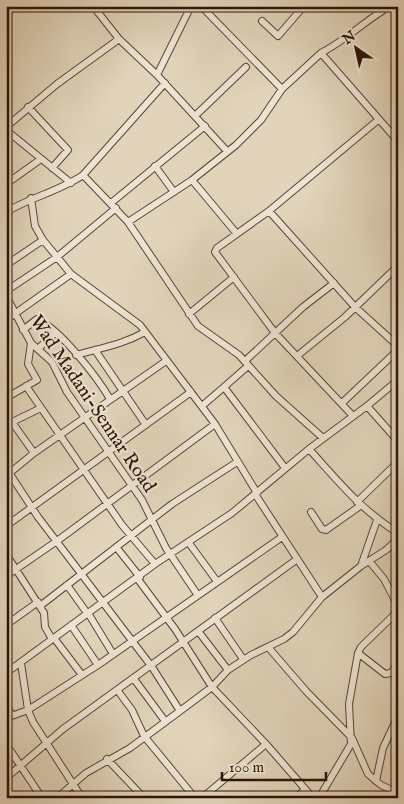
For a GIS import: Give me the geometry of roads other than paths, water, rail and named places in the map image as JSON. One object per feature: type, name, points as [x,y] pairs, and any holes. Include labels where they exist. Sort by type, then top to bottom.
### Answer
[{"type":"street","points":[[93,6],[120,39],[196,115],[226,150]]},
{"type":"street","points":[[157,75],[191,6]]},
{"type":"street","points":[[201,6],[282,89]]},
{"type":"street","points":[[262,21],[275,35],[281,35],[304,6]]},
{"type":"street","points":[[128,222],[192,180],[254,128],[282,89],[321,52],[338,44],[364,23],[390,6]]},
{"type":"street","points":[[71,183],[12,136],[6,128],[28,108],[120,39]]},
{"type":"street","points":[[321,52],[398,142]]},
{"type":"street","points":[[196,115],[246,67]]},
{"type":"street","points":[[6,212],[31,198],[71,183],[83,175],[165,83]]},
{"type":"street","points":[[28,108],[68,150],[52,168]]},
{"type":"street","points":[[353,416],[275,334],[215,252],[216,248],[269,211],[378,120]]},
{"type":"street","points":[[6,291],[57,257],[155,166],[205,126]]},
{"type":"street","points":[[6,141],[12,136]]},
{"type":"street","points":[[6,184],[41,159]]},
{"type":"street","points":[[155,166],[174,192]]},
{"type":"street","points":[[83,175],[128,222],[198,326],[247,363],[276,396],[323,438]]},
{"type":"street","points":[[192,180],[237,234]]},
{"type":"street","points":[[31,198],[35,226],[43,240],[71,274],[131,316],[202,406],[215,424],[296,560],[322,597]]},
{"type":"street","points":[[269,211],[356,307],[398,346]]},
{"type":"street","points":[[6,265],[43,240]]},
{"type":"street","points":[[297,356],[356,307],[398,266]]},
{"type":"street","points":[[6,296],[17,314],[71,274]]},
{"type":"street","points":[[190,314],[234,277]]},
{"type":"street","points":[[202,406],[224,387],[303,307],[334,283]]},
{"type":"street","name":"Wad Madani-Sennar Road","points":[[6,320],[17,314],[23,330],[31,343],[52,362],[67,392],[132,485],[153,520],[166,548],[197,594]]},
{"type":"street","points":[[23,330],[37,319],[55,333],[94,375],[110,400]]},
{"type":"street","points":[[76,355],[108,348],[145,332]]},
{"type":"street","points":[[38,348],[55,333]]},
{"type":"street","points":[[6,390],[11,395],[37,380],[28,364],[31,343]]},
{"type":"street","points":[[95,350],[146,425]]},
{"type":"street","points":[[342,403],[398,350]]},
{"type":"street","points":[[166,361],[7,472],[81,575],[104,602],[152,667],[180,711]]},
{"type":"street","points":[[6,673],[155,564],[189,543],[256,494],[285,468],[398,380]]},
{"type":"street","points":[[26,386],[130,536],[155,564]]},
{"type":"street","points":[[224,387],[285,468]]},
{"type":"street","points":[[6,526],[191,392]]},
{"type":"street","points":[[367,406],[398,441]]},
{"type":"street","points":[[34,454],[9,423],[41,408]]},
{"type":"street","points":[[6,576],[57,541],[215,424]]},
{"type":"street","points":[[57,798],[72,784],[107,759],[130,748],[180,711],[212,687],[228,670],[294,632],[322,597],[361,566],[370,562],[398,534],[358,504],[309,449]]},
{"type":"street","name":"Wad Madani-Sennar Road","points":[[6,625],[67,585],[130,536],[237,462]]},
{"type":"street","points":[[311,512],[322,529],[326,530],[358,504],[398,462]]},
{"type":"street","points":[[361,566],[377,520]]},
{"type":"street","points":[[6,705],[9,717],[28,710],[98,665],[216,580],[282,536]]},
{"type":"street","points":[[189,543],[216,580]]},
{"type":"street","points":[[117,548],[166,616],[212,687],[266,744],[313,798]]},
{"type":"street","points":[[6,554],[39,604],[45,616],[45,627],[82,675]]},
{"type":"street","points":[[6,778],[63,729],[152,667],[182,642],[296,560]]},
{"type":"street","points":[[370,562],[384,579],[398,606]]},
{"type":"street","points":[[67,585],[114,654]]},
{"type":"street","points":[[319,798],[352,738],[349,704],[358,653],[361,647],[398,611]]},
{"type":"street","points":[[215,618],[243,660]]},
{"type":"street","points":[[71,625],[98,665]]},
{"type":"street","points":[[198,631],[228,670]]},
{"type":"street","points":[[268,647],[306,692],[352,738],[360,754],[363,767],[376,781],[398,793]]},
{"type":"street","points":[[358,653],[385,674],[391,673],[398,663]]},
{"type":"street","points":[[21,663],[28,710],[46,745],[82,798]]},
{"type":"street","points":[[134,679],[165,721]]},
{"type":"street","points":[[118,691],[132,710],[144,736],[195,798]]},
{"type":"street","points":[[376,781],[383,748],[398,716]]},
{"type":"street","points":[[6,744],[42,798]]},
{"type":"street","points":[[202,798],[266,744]]},
{"type":"street","points":[[107,759],[144,798]]},
{"type":"street","points":[[296,798],[305,789]]}]
